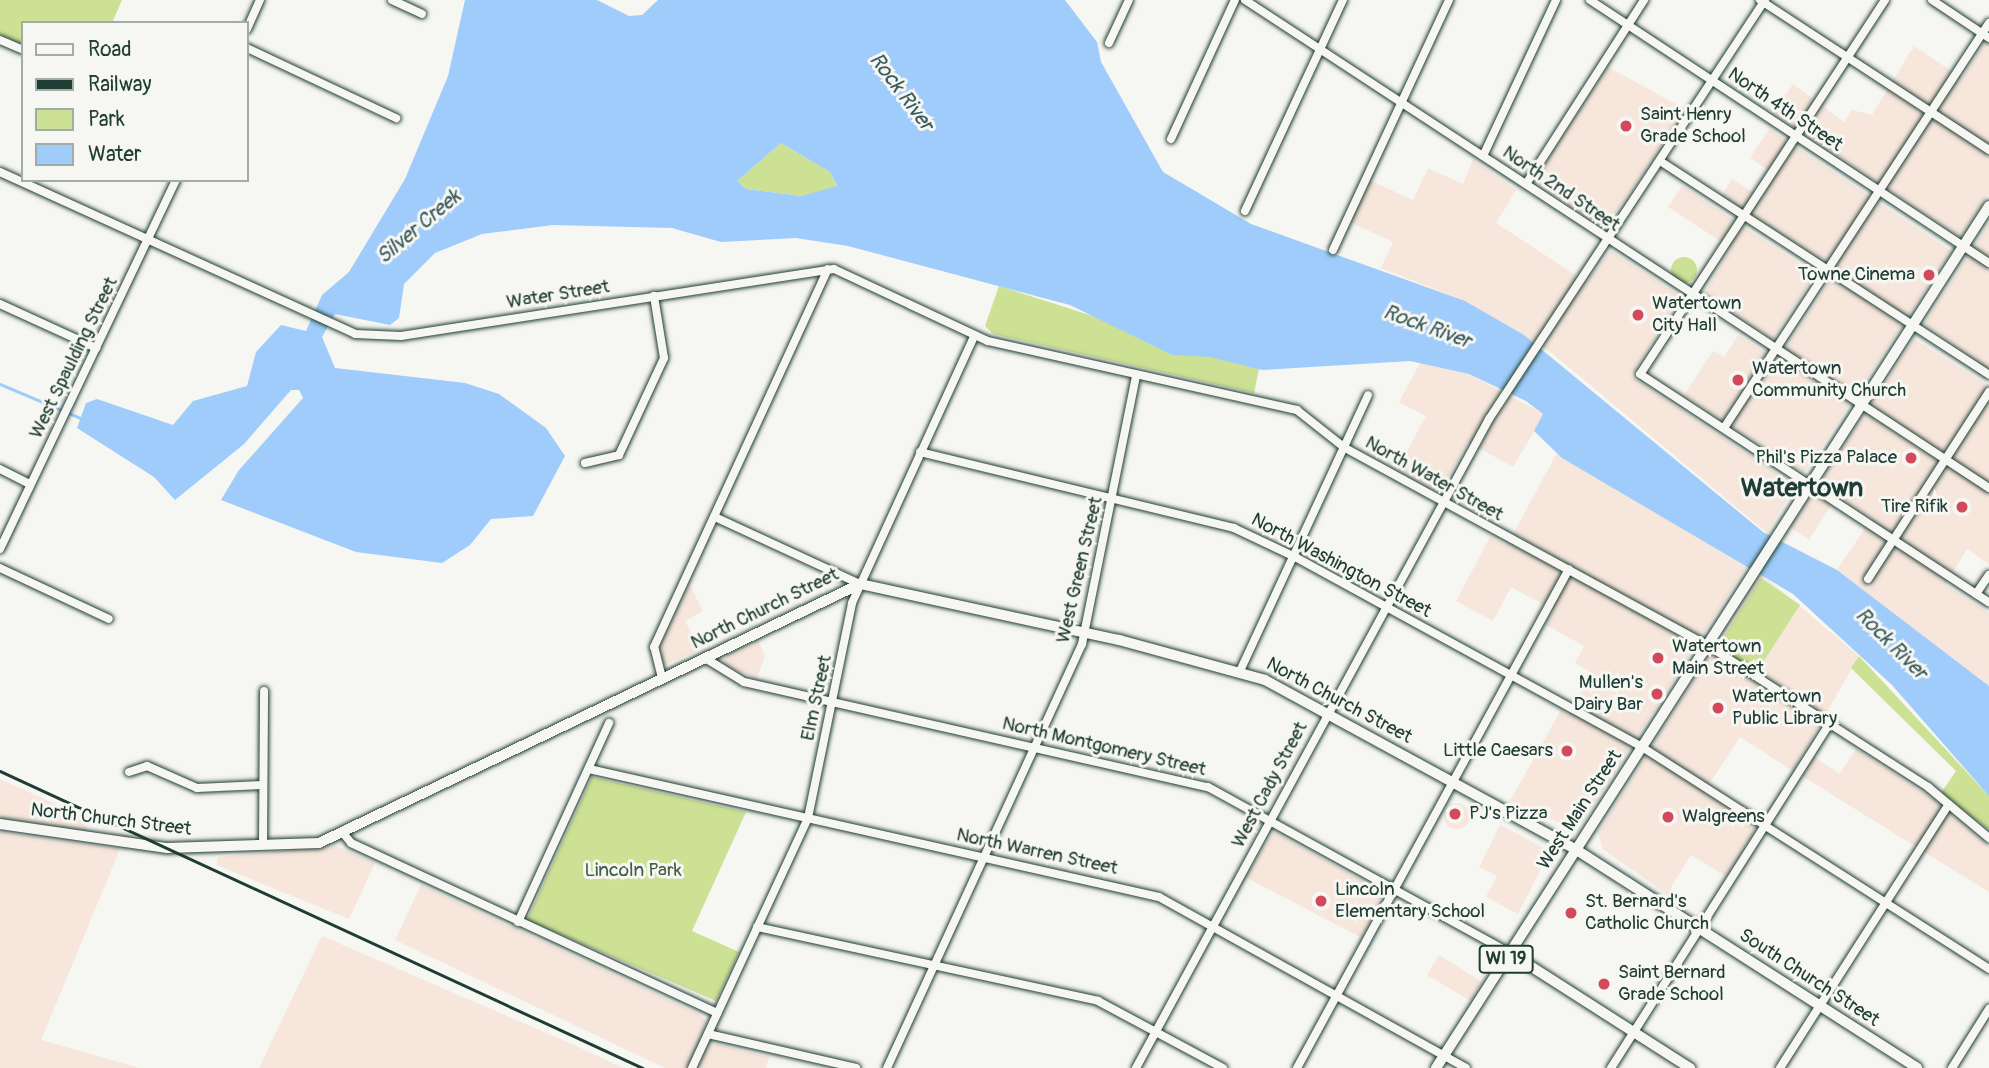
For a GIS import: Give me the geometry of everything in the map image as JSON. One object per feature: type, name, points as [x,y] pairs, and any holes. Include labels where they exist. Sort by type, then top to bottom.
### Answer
[{"type":"main road","name":"WI 19","points":[[1807,485],[1989,206]]},
{"type":"main road","name":"West Main Street","points":[[1437,1068],[1807,485]]},
{"type":"main road","name":"North Church Street","points":[[0,824],[167,848],[319,843],[860,584],[1240,671],[1325,713],[1575,849]]},
{"type":"main road","name":"South Church Street","points":[[1575,849],[1917,1068]]},
{"type":"main road","points":[[1510,953],[1690,1068]]},
{"type":"street","points":[[248,27],[260,0]]},
{"type":"street","points":[[392,0],[422,14]]},
{"type":"street","points":[[1109,43],[1129,0]]},
{"type":"street","points":[[1171,139],[1235,0]]},
{"type":"street","name":"North 2nd Street","points":[[1245,0],[1607,240],[1989,488]]},
{"type":"street","points":[[1245,211],[1343,0]]},
{"type":"street","points":[[1333,250],[1449,0]]},
{"type":"street","points":[[1483,156],[1556,0]]},
{"type":"street","name":"North 4th Street","points":[[1590,0],[1989,263]]},
{"type":"street","points":[[1526,184],[1644,0]]},
{"type":"street","points":[[1885,0],[1640,374],[1989,602]]},
{"type":"street","points":[[1932,0],[1986,35]]},
{"type":"street","points":[[1763,1],[1989,150]]},
{"type":"street","name":"West Cady Street","points":[[1136,1068],[1325,713],[1443,501],[1505,397],[1763,1]]},
{"type":"street","points":[[1724,428],[1931,111],[1986,35],[1989,23]]},
{"type":"street","points":[[0,40],[21,49]]},
{"type":"street","points":[[248,48],[396,118]]},
{"type":"street","points":[[1660,161],[1989,375]]},
{"type":"street","name":"Water Street","points":[[0,172],[21,182]]},
{"type":"street","name":"Water Street","points":[[22,182],[332,328],[401,336],[828,269]]},
{"type":"street","name":"West Spaulding Street","points":[[0,549],[175,182]]},
{"type":"street","points":[[662,678],[654,647],[828,269],[974,336],[1136,375]]},
{"type":"street","points":[[586,463],[620,455],[661,365],[654,296]]},
{"type":"street","points":[[0,304],[96,348]]},
{"type":"street","name":"Elm Street","points":[[692,1068],[808,818],[860,584],[974,336]]},
{"type":"street","name":"North Water Street","points":[[1136,375],[1297,410],[1345,448],[1707,645],[1949,804],[1989,838]]},
{"type":"street","name":"West Green Street","points":[[887,1068],[1085,634],[1136,375]]},
{"type":"street","points":[[1868,579],[1989,392]]},
{"type":"street","points":[[1240,671],[1368,395]]},
{"type":"street","name":"North Washington Street","points":[[920,452],[1114,496],[1234,528],[1294,557],[1643,747],[1989,969]]},
{"type":"street","points":[[0,468],[30,484]]},
{"type":"street","points":[[715,517],[860,584]]},
{"type":"street","points":[[0,568],[109,619]]},
{"type":"street","points":[[1297,1068],[1569,569]]},
{"type":"street","points":[[1976,594],[1989,575]]},
{"type":"street","name":"North Montgomery Street","points":[[705,658],[734,679],[1192,782],[1510,953]]},
{"type":"street","points":[[263,845],[264,691]]},
{"type":"street","points":[[518,922],[609,723]]},
{"type":"street","points":[[1611,1068],[1829,724]]},
{"type":"street","points":[[129,772],[147,766],[197,788],[262,785]]},
{"type":"street","name":"North Warren Street","points":[[589,769],[1130,888],[1215,924],[1466,1068]]},
{"type":"street","points":[[1780,1068],[1949,804]]},
{"type":"street","points":[[343,833],[351,843],[717,1013]]},
{"type":"street","points":[[757,927],[1098,1001],[1157,1030],[1223,1068]]},
{"type":"street","points":[[1952,1068],[1989,1009]]},
{"type":"street","points":[[708,1034],[856,1068]]},
{"type":"shaded area","points":[[1989,36],[1989,194],[1960,237],[1773,113],[1793,84],[1844,122],[1852,110],[1872,115],[1914,46],[1962,78]]},
{"type":"shaded area","points":[[1608,67],[1687,110],[1603,230],[1534,181]]},
{"type":"shaded area","points":[[1769,129],[1951,251],[1804,473],[1684,395],[1713,351],[1724,357],[1738,335],[1778,360],[1837,270],[1722,195],[1732,179],[1762,198],[1776,175],[1750,158]]},
{"type":"shaded area","points":[[1473,160],[1516,190],[1496,223],[1586,282],[1611,251],[1680,296],[1631,376],[1795,486],[1767,533],[1552,353],[1465,301],[1381,268],[1393,242],[1350,222],[1369,180],[1413,200],[1428,168],[1463,184]]},
{"type":"shaded area","points":[[1682,186],[1815,274],[1773,339],[1704,294],[1731,248],[1668,207]]},
{"type":"shaded area","points":[[1989,223],[1989,369],[1924,324]]},
{"type":"shaded area","points":[[1914,339],[1989,386],[1989,564],[1967,549],[1945,585],[1989,613],[1989,686],[1837,570],[1872,518],[1837,496],[1809,540],[1790,527]]},
{"type":"shaded area","points":[[1420,363],[1469,374],[1544,414],[1513,467],[1468,442],[1439,493],[1397,470],[1426,416],[1399,402]]},
{"type":"shaded area","points":[[1557,453],[1746,567],[1583,821],[1570,828],[1510,801],[1561,710],[1569,714],[1592,673],[1575,663],[1584,646],[1546,625],[1554,610],[1511,587],[1493,621],[1456,601],[1490,537],[1507,545]]},
{"type":"shaded area","points":[[1760,573],[1859,656],[1793,771],[1740,737],[1704,792],[1755,824],[1754,831],[1727,877],[1691,855],[1671,887],[1675,900],[1603,849],[1598,833]]},
{"type":"shaded area","points":[[689,584],[703,611],[685,621],[700,650],[663,665],[659,648]]},
{"type":"shaded area","points":[[758,640],[765,656],[757,678],[722,666],[727,655]]},
{"type":"shaded area","points":[[1856,749],[1935,800],[1989,846],[1989,892],[1802,776],[1814,757],[1840,774]]},
{"type":"shaded area","points":[[0,779],[86,818],[87,831],[0,818]]},
{"type":"shaded area","points":[[1457,803],[1466,807],[1470,816],[1466,825],[1457,829],[1448,825],[1444,816],[1448,807]]},
{"type":"shaded area","points":[[1500,825],[1542,847],[1547,857],[1518,914],[1486,897],[1497,876],[1479,867]]},
{"type":"shaded area","points":[[0,832],[120,849],[41,1040],[139,1068],[0,1068]]},
{"type":"shaded area","points":[[1274,832],[1385,893],[1362,938],[1245,877]]},
{"type":"shaded area","points":[[336,846],[375,863],[349,919],[216,865],[218,857]]},
{"type":"shaded area","points":[[421,885],[699,1014],[707,1022],[699,1040],[769,1057],[766,1068],[665,1068],[395,940]]},
{"type":"shaded area","points":[[322,936],[572,1044],[623,1068],[259,1068]]},
{"type":"shaded area","points":[[1439,955],[1482,982],[1471,1001],[1427,975]]},
{"type":"green space","points":[[0,0],[122,0],[113,21],[21,21],[21,45],[0,36]]},
{"type":"green space","points":[[781,143],[830,172],[837,187],[801,196],[746,189],[737,181]]},
{"type":"green space","points":[[1684,257],[1693,261],[1697,270],[1693,279],[1684,283],[1675,279],[1671,270],[1675,261]]},
{"type":"green space","points":[[999,286],[1259,369],[1254,393],[993,334],[985,326]]},
{"type":"green space","points":[[1761,578],[1800,605],[1756,673],[1717,648]]},
{"type":"green space","points":[[1859,656],[1989,796],[1989,830],[1941,793],[1956,771],[1851,668]]},
{"type":"green space","name":"Lincoln Park","points":[[592,777],[746,812],[692,931],[739,952],[716,1001],[527,920]]},
{"type":"water","name":"Rock River","points":[[465,0],[597,0],[629,16],[642,15],[658,0],[1065,0],[1097,42],[1101,62],[1163,172],[1251,224],[1465,301],[1524,335],[1763,532],[1837,570],[1989,686],[1989,796],[1892,685],[1793,594],[1562,458],[1534,431],[1543,414],[1526,401],[1469,374],[1410,361],[1262,370],[1210,357],[1172,355],[1070,305],[848,246],[796,238],[721,242],[672,228],[553,225],[482,234],[435,253],[404,284],[399,318],[390,325],[335,314],[322,337],[335,368],[465,383],[499,394],[546,428],[565,456],[533,516],[491,519],[470,545],[442,563],[356,552],[221,500],[239,470],[303,398],[299,390],[291,390],[244,444],[175,500],[154,477],[77,428],[86,403],[97,399],[173,425],[193,401],[247,386],[256,352],[281,325],[306,331],[322,295],[349,272],[405,179],[448,76]],"holes":[[[781,143],[830,172],[837,186],[801,196],[746,189],[737,181]]]},
{"type":"waterway","name":"Silver Creek","points":[[0,384],[81,418]]},
{"type":"railway","points":[[0,771],[643,1068]]},
{"type":"place","name":"Saint Henry Grade School","points":[[1626,126]]},
{"type":"place","name":"Towne Cinema","points":[[1929,275]]},
{"type":"place","name":"Watertown City Hall","points":[[1638,315]]},
{"type":"place","name":"Watertown Community Church","points":[[1738,380]]},
{"type":"place","name":"Phil's Pizza Palace","points":[[1911,458]]},
{"type":"place","name":"Tire Rifik","points":[[1962,507]]},
{"type":"place","name":"Watertown Main Street","points":[[1658,658]]},
{"type":"place","name":"Mullen's Dairy Bar","points":[[1657,694]]},
{"type":"place","name":"Watertown Public Library","points":[[1718,708]]},
{"type":"place","name":"Little Caesars","points":[[1567,751]]},
{"type":"place","name":"PJ's Pizza","points":[[1455,814]]},
{"type":"place","name":"Walgreens","points":[[1668,817]]},
{"type":"place","name":"Lincoln Elementary School","points":[[1321,901]]},
{"type":"place","name":"St. Bernard's Catholic Church","points":[[1571,913]]},
{"type":"place","name":"Saint Bernard Grade School","points":[[1604,984]]},
{"type":"district","name":"Watertown","points":[[1802,489]]}]
